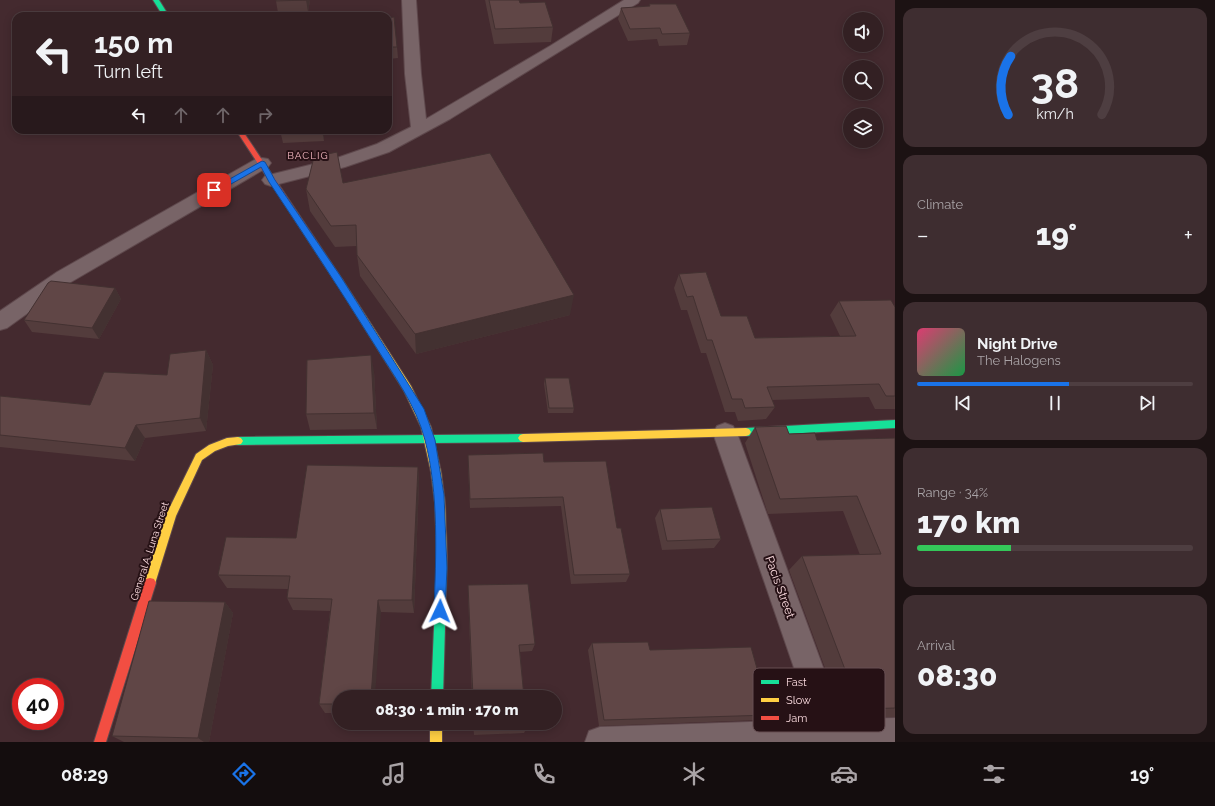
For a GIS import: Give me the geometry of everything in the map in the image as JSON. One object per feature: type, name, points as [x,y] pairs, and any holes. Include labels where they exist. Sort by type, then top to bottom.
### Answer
[{"type":"street","points":[[156,0],[164,12]]},
{"type":"street","points":[[409,0],[412,74],[418,129]]},
{"type":"street","points":[[271,180],[339,163],[383,148],[444,116],[549,53],[632,0]]},
{"type":"street","points":[[242,134],[338,279],[407,388],[419,409],[430,440],[439,495],[441,568],[437,690]]},
{"type":"street","points":[[0,322],[64,277],[262,164]]},
{"type":"street","name":"General A. Luna Street","points":[[100,742],[171,515],[199,457],[212,448],[227,442],[239,441],[430,440],[725,433],[895,424]]},
{"type":"street","name":"Pacis Street","points":[[725,433],[809,668]]},
{"type":"street","points":[[436,730],[436,742]]},
{"type":"street","points":[[600,742],[834,739],[895,733]]},
{"type":"building","points":[[276,0],[306,0],[276,1]]},
{"type":"building","points":[[489,0],[519,0],[520,3],[545,2],[553,27],[495,29]]},
{"type":"building","points":[[649,4],[676,4],[690,33],[662,34],[660,28],[630,29],[621,8],[650,6]]},
{"type":"building","points":[[392,17],[394,17],[397,47],[392,47]]},
{"type":"building","points":[[337,152],[343,183],[490,153],[574,295],[415,334],[357,255],[356,225],[331,226],[306,189],[314,157]]},
{"type":"building","points":[[706,272],[721,316],[747,316],[755,338],[856,336],[839,301],[891,300],[895,307],[895,396],[886,396],[879,384],[767,387],[775,407],[745,408],[742,399],[732,399],[712,340],[707,340],[693,296],[687,297],[679,274]]},
{"type":"building","points":[[51,281],[115,288],[92,328],[24,320],[48,283]]},
{"type":"building","points":[[206,350],[200,418],[136,425],[125,448],[0,435],[0,396],[90,405],[104,372],[167,375],[170,354]]},
{"type":"building","points":[[371,355],[374,413],[306,414],[307,360]]},
{"type":"building","points":[[545,378],[569,378],[574,408],[549,408]]},
{"type":"building","points":[[786,426],[789,434],[815,433],[817,440],[895,438],[895,708],[885,708],[885,668],[844,668],[802,556],[881,554],[857,496],[780,499],[755,427]]},
{"type":"building","points":[[543,453],[544,462],[606,461],[617,528],[621,528],[630,574],[574,575],[563,497],[470,499],[468,455]]},
{"type":"building","points":[[307,465],[418,467],[412,600],[378,600],[372,690],[332,690],[332,704],[319,704],[332,599],[287,598],[290,576],[218,575],[226,537],[296,538]]},
{"type":"building","points":[[712,507],[721,539],[667,541],[660,509]]},
{"type":"building","points":[[528,584],[535,644],[519,645],[523,690],[473,690],[468,585]]},
{"type":"building","points":[[149,601],[225,602],[198,738],[112,736]]},
{"type":"building","points":[[648,642],[650,650],[751,647],[757,668],[753,668],[753,716],[604,720],[592,643]]},
{"type":"traffic: fast","points":[[156,0],[164,12]]},
{"type":"traffic: fast","points":[[746,432],[895,424]]},
{"type":"traffic: fast","points":[[238,441],[523,438]]},
{"type":"traffic: fast","points":[[437,690],[442,557]]},
{"type":"traffic: slow","points":[[339,281],[408,389],[426,427],[436,472],[440,503],[442,557]]},
{"type":"traffic: slow","points":[[523,438],[746,432]]},
{"type":"traffic: slow","points":[[150,583],[171,515],[199,457],[212,448],[227,442],[238,441]]},
{"type":"traffic: slow","points":[[436,730],[436,742]]},
{"type":"traffic: jam","points":[[242,134],[339,281]]},
{"type":"traffic: jam","points":[[100,742],[150,583]]},
{"type":"district","name":"BACLIG","points":[[308,155]]},
{"type":"route","points":[[214,190],[262,164],[271,180],[338,279],[419,409],[430,440],[439,495],[441,568],[440,611]]}]
